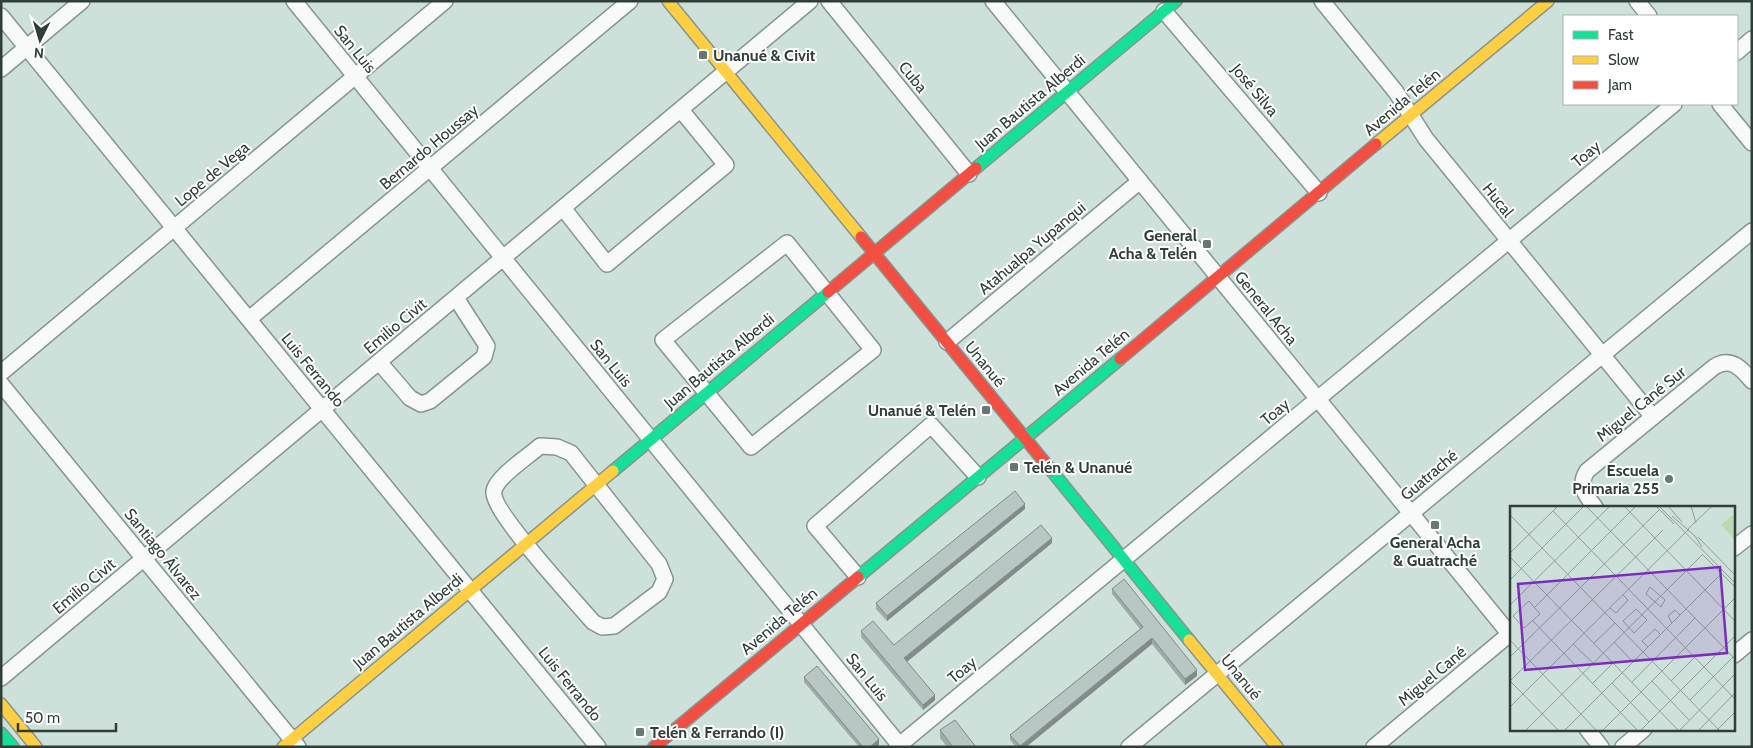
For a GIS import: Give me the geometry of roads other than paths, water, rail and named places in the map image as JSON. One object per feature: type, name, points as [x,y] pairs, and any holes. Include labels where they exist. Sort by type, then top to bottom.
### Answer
[{"type":"street","points":[[1,69],[82,1]]},
{"type":"street","name":"San Luis","points":[[294,1],[899,746]]},
{"type":"street","name":"Lope de Vega","points":[[1,373],[445,1]]},
{"type":"street","name":"Bernardo Houssay","points":[[249,319],[630,1]]},
{"type":"street","name":"Unanué","points":[[668,1],[1277,747]]},
{"type":"street","name":"Emilio Civit","points":[[1,678],[810,1]]},
{"type":"street","name":"Cuba","points":[[829,1],[969,174]]},
{"type":"street","name":"General Acha","points":[[993,1],[1510,633]]},
{"type":"street","name":"Hucal","points":[[1322,1],[1396,92],[1422,133],[1653,417]]},
{"type":"street","name":"Avenida Telén","points":[[654,747],[1548,1]]},
{"type":"street","points":[[1637,1],[1648,15]]},
{"type":"street","name":"Juan Bautista Alberdi","points":[[291,744],[470,590],[1170,6]]},
{"type":"street","name":"José Silva","points":[[1170,6],[1318,193]]},
{"type":"street","name":"Luis Ferrando","points":[[1,16],[598,747]]},
{"type":"street","points":[[1738,51],[1752,39]]},
{"type":"street","name":"Toay","points":[[899,746],[1673,105]]},
{"type":"street","points":[[1721,105],[1752,143]]},
{"type":"street","points":[[563,208],[607,264],[652,227],[726,165],[681,110]]},
{"type":"street","name":"Atahualpa Yupanqui","points":[[947,342],[1140,181]]},
{"type":"street","name":"Guatraché","points":[[1129,747],[1601,354],[1752,231]]},
{"type":"street","points":[[786,243],[873,350],[751,447],[706,393],[663,340],[786,243]]},
{"type":"street","points":[[379,362],[410,398],[421,404],[430,401],[484,357],[487,346],[456,298]]},
{"type":"street","name":"Miguel Cané Sur","points":[[1593,506],[1585,494],[1582,482],[1590,468],[1714,367],[1728,362],[1739,367],[1752,381]]},
{"type":"street","name":"Santiago Álvarez","points":[[1,384],[144,559],[291,744]]},
{"type":"street","points":[[858,576],[815,526],[931,425],[978,477]]},
{"type":"street","points":[[540,446],[557,447],[571,454],[659,564],[665,579],[658,592],[614,626],[602,627],[593,622],[526,544],[496,501],[494,492],[498,481],[540,446]]},
{"type":"street","points":[[1736,547],[1751,537]]},
{"type":"street","name":"Miguel Cané","points":[[1374,747],[1510,635]]},
{"type":"street","points":[[1736,652],[1752,640]]},
{"type":"street","points":[[1,704],[36,747]]},
{"type":"street","points":[[1588,730],[1601,747]]},
{"type":"street","points":[[1623,747],[1643,730]]},
{"type":"street","points":[[1,733],[13,747]]},
{"type":"place","name":"Unanué & Civit","points":[[703,55]]},
{"type":"place","name":"General Acha & Telén","points":[[1207,244]]},
{"type":"place","name":"Unanué & Telén","points":[[986,410]]},
{"type":"place","name":"Telén & Unanué","points":[[1014,467]]},
{"type":"place","name":"Escuela Primaria 255","points":[[1669,479]]},
{"type":"place","name":"General Acha & Guatraché","points":[[1435,525]]},
{"type":"place","name":"Telén & Ferrando (I)","points":[[640,732]]}]
